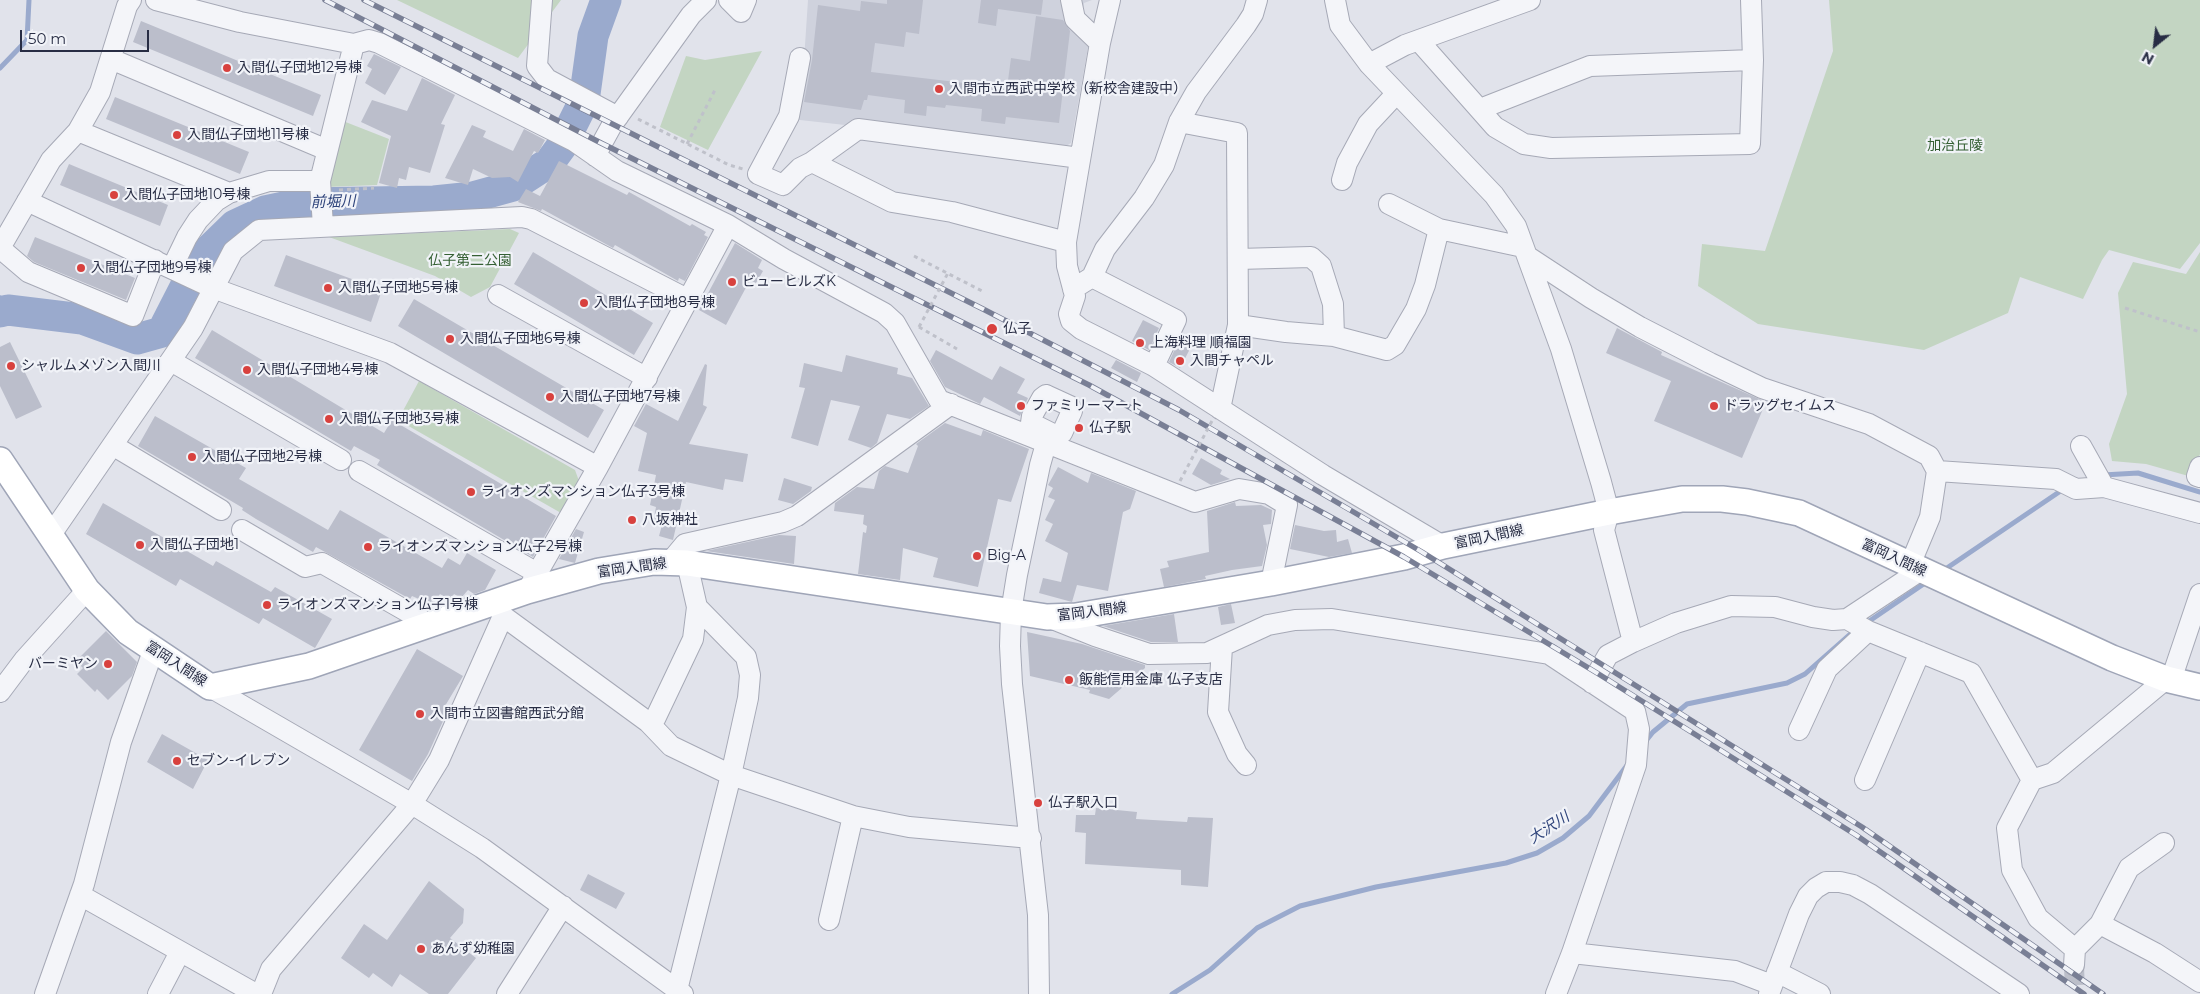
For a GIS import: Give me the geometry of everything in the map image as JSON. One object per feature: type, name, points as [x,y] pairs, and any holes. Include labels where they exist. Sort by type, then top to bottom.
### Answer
[{"type":"main road","name":"富岡入間線","points":[[0,460],[87,590],[128,632],[210,687],[309,666],[429,624],[498,608],[532,582],[599,571],[678,563],[1047,617],[1076,616],[1271,583],[1404,557],[1443,546],[1609,512],[1682,499],[1722,499],[1747,502],[1799,513],[2112,658],[2168,680],[2200,687]]},
{"type":"street","points":[[132,0],[127,6],[100,92],[78,131],[51,160],[0,248],[28,272],[133,316],[170,267],[198,220],[216,201],[230,192],[269,181],[320,186]]},
{"type":"street","points":[[156,0],[240,22],[354,44],[369,40],[379,43],[566,137],[617,171],[728,226],[784,259],[884,313],[895,323],[939,400],[1047,438],[1195,502],[1239,489],[1269,494],[1287,505],[1271,583]]},
{"type":"street","points":[[542,0],[537,66],[547,78],[584,98],[621,114]]},
{"type":"street","points":[[595,156],[621,114],[691,15],[706,0]]},
{"type":"street","points":[[729,0],[741,12],[746,0]]},
{"type":"street","points":[[1071,0],[1075,19],[1100,43]]},
{"type":"street","points":[[1110,0],[1100,43],[1066,242],[1067,266],[1075,296],[1069,314],[1071,321],[1154,366],[1217,414],[1443,546]]},
{"type":"street","points":[[1073,289],[1092,278],[1105,249],[1153,184],[1164,164],[1180,122],[1196,92],[1253,14],[1257,0]]},
{"type":"street","points":[[1335,0],[1340,25],[1369,64],[1494,195],[1516,226],[1561,349],[1609,512],[1604,530],[1633,642]]},
{"type":"street","points":[[1369,64],[1406,45],[1530,0]]},
{"type":"street","points":[[1419,41],[1495,127],[1524,144],[1551,148],[1750,144],[1753,60],[1750,0]]},
{"type":"street","points":[[323,226],[320,186],[327,150],[354,44]]},
{"type":"street","points":[[800,58],[789,116],[758,174],[783,185],[800,168],[812,162],[858,129],[1080,158]]},
{"type":"street","points":[[111,59],[327,150]]},
{"type":"street","points":[[1480,109],[1590,66],[1753,60]]},
{"type":"street","points":[[1342,180],[1347,163],[1368,124],[1396,94]]},
{"type":"street","points":[[1180,122],[1237,133],[1238,325],[1217,414]]},
{"type":"street","points":[[78,131],[230,192]]},
{"type":"street","points":[[812,162],[892,202],[952,212],[1066,242]]},
{"type":"street","points":[[27,201],[210,286],[390,353],[598,467]]},
{"type":"street","points":[[1389,204],[1438,229],[1526,251],[1588,296],[1644,330],[1762,388],[1870,424],[1929,456],[1937,471],[1930,517],[1925,572],[1848,619],[1833,620],[1813,617],[1775,607],[1732,606],[1676,624],[1608,655],[1592,682]]},
{"type":"street","points":[[50,536],[114,446],[193,328],[210,286],[233,251],[259,230],[522,217],[531,219],[689,300]]},
{"type":"street","points":[[359,471],[532,582],[598,467],[728,226]]},
{"type":"street","points":[[1238,325],[1334,336],[1387,350],[1395,345],[1416,309],[1438,229]]},
{"type":"street","points":[[1238,259],[1311,257],[1321,266],[1333,304],[1334,336]]},
{"type":"street","points":[[1092,278],[1176,320],[1154,366]]},
{"type":"street","points":[[498,295],[646,378]]},
{"type":"street","points":[[171,361],[341,460]]},
{"type":"street","points":[[210,687],[412,804],[482,848],[679,993],[748,698],[750,675],[746,657],[697,607],[678,563],[685,544],[783,522],[797,516],[951,404]]},
{"type":"street","points":[[1039,994],[1038,915],[1031,838],[1012,684],[1012,612],[1025,530],[1047,438]]},
{"type":"street","points":[[114,446],[222,510]]},
{"type":"street","points":[[2082,446],[2101,479]]},
{"type":"street","points":[[2200,467],[2197,476],[2200,477]]},
{"type":"street","points":[[1937,471],[2068,485],[2101,479],[2200,513]]},
{"type":"street","points":[[242,530],[305,567],[322,563],[429,624]]},
{"type":"street","points":[[0,692],[24,660],[87,590]]},
{"type":"street","points":[[2164,843],[2129,868],[2100,924],[2075,957],[2038,918],[2012,870],[2007,828],[2032,780],[2053,773],[2168,680],[2200,594]]},
{"type":"street","points":[[648,722],[655,719],[694,638],[697,607]]},
{"type":"street","points":[[261,994],[271,969],[412,804],[439,760],[498,608],[648,722],[672,746],[730,775],[853,816],[909,827],[1031,838]]},
{"type":"street","points":[[1047,617],[1094,636],[1149,654],[1207,653],[1268,625],[1295,620],[1332,619],[1549,654],[1635,711],[1639,729],[1636,765],[1572,953],[1556,994]]},
{"type":"street","points":[[1848,619],[1867,631],[1971,673],[2032,780]]},
{"type":"street","points":[[1799,730],[1827,669],[1867,631]]},
{"type":"street","points":[[1222,647],[1218,712],[1237,754],[1246,765]]},
{"type":"street","points":[[45,994],[80,895],[121,742],[153,650]]},
{"type":"street","points":[[1865,780],[1920,652]]},
{"type":"street","points":[[829,920],[853,816]]},
{"type":"street","points":[[1773,984],[1808,896],[1826,882],[1840,882],[1853,885],[1870,894],[2019,994]]},
{"type":"street","points":[[80,895],[256,994]]},
{"type":"street","points":[[507,994],[563,906]]},
{"type":"street","points":[[2100,924],[2155,953],[2200,982]]},
{"type":"street","points":[[158,994],[180,952]]},
{"type":"street","points":[[1572,953],[1735,971],[1773,984],[1820,994]]},
{"type":"path","points":[[687,144],[715,90]]},
{"type":"path","points":[[621,114],[729,165],[758,174]]},
{"type":"path","points":[[320,186],[374,188]]},
{"type":"path","points":[[914,256],[982,291]]},
{"type":"path","points":[[948,273],[919,327],[957,348]]},
{"type":"path","points":[[2125,308],[2200,332]]},
{"type":"path","points":[[1180,481],[1217,414]]},
{"type":"shaded area","name":"入間市立西武中学校（新校舎建設中）","points":[[808,0],[1092,0],[1084,3],[1082,16],[1092,25],[1071,143],[1061,149],[791,119],[804,60]]},
{"type":"green space","points":[[397,0],[561,0],[518,58]]},
{"type":"green space","name":"加治丘陵","points":[[1829,0],[2200,0],[2200,243],[2180,269],[2109,250],[2083,299],[2020,277],[2008,313],[1924,350],[1758,324],[1698,286],[1702,244],[1765,251],[1833,51]]},
{"type":"green space","points":[[762,51],[708,150],[660,127],[686,56],[705,60]]},
{"type":"green space","points":[[343,121],[389,139],[377,185],[325,187]]},
{"type":"green space","name":"仏子第二公園","points":[[510,229],[519,233],[490,287],[471,297],[435,276],[329,237]]},
{"type":"green space","points":[[2200,252],[2200,454],[2192,477],[2146,464],[2112,461],[2109,444],[2127,394],[2118,293],[2133,262],[2186,274]]},
{"type":"green space","points":[[419,381],[575,470],[579,481],[561,513],[398,420]]},
{"type":"building","points":[[887,0],[923,0],[919,34],[906,32],[904,47],[875,43],[871,72],[1007,88],[1011,58],[1030,61],[1036,16],[1063,20],[1070,31],[1059,123],[1006,117],[1005,124],[981,121],[982,109],[946,105],[945,108],[927,106],[926,116],[904,113],[905,100],[868,95],[867,100],[864,100],[861,110],[804,102],[812,60],[818,5],[860,11],[861,1],[887,4]]},
{"type":"building","points":[[981,0],[1043,0],[1041,15],[998,9],[996,26],[978,23]]},
{"type":"building","name":"入間仏子団地12号棟","points":[[141,21],[321,95],[313,116],[133,42]]},
{"type":"building","points":[[374,54],[401,67],[385,95],[365,83],[372,69],[367,66]]},
{"type":"building","points":[[422,78],[455,95],[441,124],[445,125],[430,173],[409,167],[406,180],[399,178],[397,188],[379,183],[391,136],[361,122],[372,100],[407,111]]},
{"type":"building","name":"入間仏子団地11号棟","points":[[115,97],[249,152],[240,174],[106,119]]},
{"type":"building","points":[[472,125],[486,131],[483,137],[513,151],[524,129],[545,140],[538,153],[534,151],[518,182],[510,177],[492,178],[473,169],[468,185],[445,178]]},
{"type":"building","points":[[559,161],[627,195],[629,192],[690,226],[692,224],[706,232],[704,235],[708,237],[685,281],[679,278],[678,281],[615,245],[613,248],[542,209],[541,211],[518,202],[526,189],[540,196]]},
{"type":"building","name":"入間仏子団地10号棟","points":[[69,164],[168,205],[160,226],[60,185]]},
{"type":"building","name":"入間仏子団地9号棟","points":[[35,237],[135,278],[126,300],[34,262],[27,256]]},
{"type":"building","name":"ビューヒルズK","points":[[735,243],[762,260],[758,268],[763,271],[756,283],[750,280],[726,325],[699,310]]},
{"type":"building","name":"入間仏子団地8号棟","points":[[533,252],[653,323],[634,355],[514,284]]},
{"type":"building","name":"入間仏子団地5号棟","points":[[286,255],[382,290],[371,322],[274,286]]},
{"type":"building","points":[[414,299],[604,410],[588,438],[398,326]]},
{"type":"building","points":[[1143,320],[1159,328],[1149,350],[1132,341]]},
{"type":"building","points":[[1617,328],[1662,352],[1661,355],[1766,402],[1742,458],[1654,421],[1671,381],[1606,353]]},
{"type":"building","points":[[212,330],[384,433],[392,420],[556,516],[533,557],[377,465],[380,460],[354,446],[351,451],[195,358]]},
{"type":"building","points":[[1180,338],[1192,345],[1180,368],[1169,362]]},
{"type":"building","name":"シャルムメゾン入間川","points":[[10,342],[42,407],[16,419],[0,386],[0,347]]},
{"type":"building","points":[[936,350],[992,380],[1000,366],[1025,379],[1017,393],[1028,398],[1020,416],[984,397],[980,404],[945,387],[930,361]]},
{"type":"building","points":[[846,355],[898,368],[897,374],[912,378],[929,406],[910,419],[887,414],[877,443],[871,448],[848,440],[860,406],[831,400],[818,446],[791,438],[805,388],[799,387],[804,363],[842,372]]},
{"type":"building","points":[[1116,360],[1141,373],[1137,382],[1111,368]]},
{"type":"building","points":[[705,364],[707,365],[703,405],[707,407],[689,444],[748,454],[743,482],[725,479],[723,490],[686,482],[673,540],[659,536],[662,525],[653,523],[656,507],[650,505],[656,475],[638,471],[647,433],[634,426],[646,404],[678,421]]},
{"type":"building","name":"ライオンズマンション仏子2号棟","points":[[155,416],[246,468],[239,479],[328,530],[340,510],[442,568],[448,558],[460,565],[467,553],[496,570],[485,590],[474,594],[468,590],[461,598],[454,594],[450,600],[440,594],[433,605],[412,596],[410,599],[316,547],[313,552],[138,446]]},
{"type":"building","points":[[945,423],[981,436],[983,430],[1029,449],[1011,502],[998,499],[978,587],[933,577],[938,558],[903,548],[900,580],[858,574],[863,532],[866,533],[867,526],[863,524],[864,515],[834,511],[835,503],[857,487],[874,489],[879,471],[885,466],[908,473],[918,446],[916,444]]},
{"type":"building","points":[[1201,458],[1222,470],[1220,474],[1230,479],[1211,485],[1192,474]]},
{"type":"building","points":[[1058,467],[1088,483],[1091,473],[1136,491],[1130,509],[1123,512],[1108,591],[1077,585],[1072,602],[1039,593],[1043,578],[1061,582],[1068,553],[1045,541],[1053,524],[1045,520],[1055,500],[1048,497],[1053,488],[1048,485]]},
{"type":"building","points":[[784,478],[812,487],[811,491],[793,504],[778,500]]},
{"type":"building","points":[[1235,502],[1236,506],[1261,505],[1272,510],[1271,524],[1263,525],[1267,545],[1262,566],[1232,570],[1205,576],[1206,579],[1164,587],[1160,569],[1169,567],[1167,561],[1209,552],[1207,511]]},
{"type":"building","points":[[103,503],[213,566],[216,561],[271,592],[275,587],[332,619],[315,648],[263,618],[259,624],[180,579],[176,586],[86,534]]},
{"type":"building","points":[[1295,525],[1324,531],[1336,530],[1337,542],[1348,539],[1352,553],[1329,557],[1290,549]]},
{"type":"building","points":[[576,529],[584,532],[575,563],[559,559]]},
{"type":"building","points":[[779,535],[796,536],[794,564],[706,551]]},
{"type":"building","points":[[1231,604],[1235,623],[1221,625],[1218,607]]},
{"type":"building","points":[[1174,614],[1178,642],[1151,642],[1103,626]]},
{"type":"building","name":"バーミヤン","points":[[106,631],[137,662],[132,676],[108,700],[97,689],[95,692],[77,674],[83,668],[76,661]]},
{"type":"building","points":[[1027,632],[1082,644],[1145,665],[1145,668],[1109,699],[1089,693],[1090,690],[1030,676]]},
{"type":"building","points":[[417,649],[463,676],[445,706],[449,708],[428,754],[412,781],[359,750]]},
{"type":"building","name":"セブン-イレブン","points":[[162,734],[208,760],[193,789],[147,762]]},
{"type":"building","points":[[1096,808],[1137,812],[1136,819],[1187,822],[1188,817],[1213,818],[1208,887],[1181,885],[1181,870],[1085,864],[1086,833],[1075,832],[1076,815],[1095,815]]},
{"type":"building","points":[[588,874],[625,893],[616,909],[580,890]]},
{"type":"building","points":[[429,881],[464,909],[463,923],[450,938],[476,958],[448,994],[429,994],[400,974],[392,987],[373,973],[369,978],[341,958],[364,924],[387,940]]},
{"type":"waterway","points":[[0,68],[27,40],[29,0]]},
{"type":"waterway","name":"前堀川","points":[[0,312],[8,310],[82,319],[137,339],[162,332],[203,256],[235,225],[265,211],[303,203],[434,201],[473,197],[513,186],[550,162],[561,147],[584,101],[593,36],[606,0]]},
{"type":"waterway","points":[[0,298],[8,310]]},
{"type":"waterway","points":[[2103,475],[2138,473],[2200,492]]},
{"type":"waterway","points":[[1941,572],[2065,488]]},
{"type":"waterway","points":[[1865,624],[1928,581]]},
{"type":"waterway","name":"大沢川","points":[[1645,742],[1653,732],[1687,704],[1787,683],[1805,674],[1856,629]]},
{"type":"waterway","name":"大沢川","points":[[1172,994],[1210,970],[1257,928],[1300,906],[1376,887],[1506,863],[1537,853],[1563,838],[1589,816],[1628,764]]},
{"type":"tunnel","points":[[2074,965],[2075,994]]},
{"type":"railway","points":[[325,0],[601,143],[1089,385],[1404,557],[1597,673],[1856,835],[2084,994]]},
{"type":"railway","points":[[364,0],[983,309],[1179,410],[1422,552],[1862,827],[2103,994]]},
{"type":"place","name":"入間仏子団地12号棟","points":[[227,68]]},
{"type":"place","name":"入間市立西武中学校（新校舎建設中）","points":[[939,89]]},
{"type":"place","name":"入間仏子団地11号棟","points":[[177,135]]},
{"type":"place","name":"入間仏子団地10号棟","points":[[114,195]]},
{"type":"place","name":"入間仏子団地9号棟","points":[[81,268]]},
{"type":"place","name":"ビューヒルズK","points":[[732,282]]},
{"type":"place","name":"入間仏子団地5号棟","points":[[328,288]]},
{"type":"place","name":"入間仏子団地8号棟","points":[[584,303]]},
{"type":"place","name":"仏子","points":[[992,329]]},
{"type":"place","name":"入間仏子団地6号棟","points":[[450,339]]},
{"type":"place","name":"上海料理 順福園","points":[[1140,343]]},
{"type":"place","name":"入間チャペル","points":[[1180,361]]},
{"type":"place","name":"シャルムメゾン入間川","points":[[11,366]]},
{"type":"place","name":"入間仏子団地4号棟","points":[[247,370]]},
{"type":"place","name":"入間仏子団地7号棟","points":[[550,397]]},
{"type":"place","name":"ファミリーマート","points":[[1021,406]]},
{"type":"place","name":"ドラッグセイムス","points":[[1714,406]]},
{"type":"place","name":"入間仏子団地3号棟","points":[[329,419]]},
{"type":"place","name":"仏子駅","points":[[1079,428]]},
{"type":"place","name":"入間仏子団地2号棟","points":[[192,457]]},
{"type":"place","name":"ライオンズマンション仏子3号棟","points":[[471,492]]},
{"type":"place","name":"八坂神社","points":[[632,520]]},
{"type":"place","name":"入間仏子団地1","points":[[140,545]]},
{"type":"place","name":"ライオンズマンション仏子2号棟","points":[[368,547]]},
{"type":"place","name":"Big-A","points":[[977,556]]},
{"type":"place","name":"ライオンズマンション仏子1号棟","points":[[267,605]]},
{"type":"place","name":"バーミヤン","points":[[108,664]]},
{"type":"place","name":"飯能信用金庫 仏子支店","points":[[1069,680]]},
{"type":"place","name":"入間市立図書館西武分館","points":[[420,714]]},
{"type":"place","name":"セブン-イレブン","points":[[177,761]]},
{"type":"place","name":"仏子駅入口","points":[[1038,803]]},
{"type":"place","name":"あんず幼稚園","points":[[421,949]]}]
